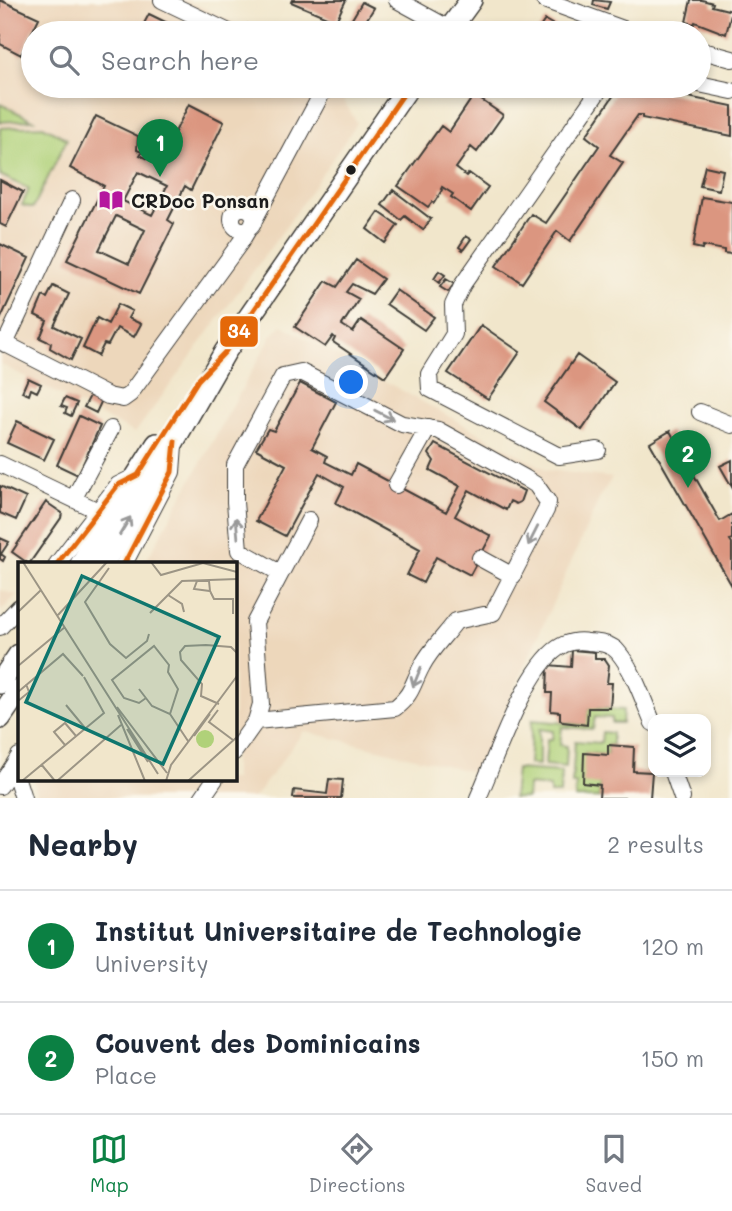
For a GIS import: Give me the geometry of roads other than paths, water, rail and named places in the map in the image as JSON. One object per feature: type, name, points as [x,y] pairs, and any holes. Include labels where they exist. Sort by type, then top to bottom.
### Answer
[{"type":"main road","points":[[455,21],[471,0]]},
{"type":"main road","points":[[104,562],[225,352],[400,98]]},
{"type":"main road","points":[[82,562],[198,380],[225,352]]},
{"type":"main road","points":[[0,683],[18,656]]},
{"type":"main road","points":[[0,718],[18,691]]},
{"type":"street","points":[[162,0],[206,21]]},
{"type":"street","points":[[397,0],[432,21]]},
{"type":"street","points":[[544,0],[601,21]]},
{"type":"street","points":[[711,53],[732,59]]},
{"type":"street","points":[[711,87],[732,91]]},
{"type":"street","points":[[72,201],[2,342],[108,396],[123,400],[154,362],[240,243],[319,98]]},
{"type":"street","points":[[594,98],[463,284],[453,305],[454,334],[429,374],[430,389],[559,456],[598,450]]},
{"type":"street","points":[[256,721],[395,708],[406,699],[422,666],[456,621],[493,613],[548,502],[536,485],[438,430],[402,424],[301,372],[283,376],[235,465],[239,550],[280,573]]},
{"type":"street","points":[[699,412],[732,425]]},
{"type":"street","points":[[396,485],[428,428]]},
{"type":"street","points":[[74,498],[111,429]]},
{"type":"street","points":[[125,562],[172,472],[175,440]]},
{"type":"street","points":[[0,464],[96,510]]},
{"type":"street","points":[[58,562],[96,510],[118,485],[138,475]]},
{"type":"street","points":[[236,748],[256,721],[261,704],[255,622],[309,520]]},
{"type":"street","points":[[480,558],[513,576]]},
{"type":"street","points":[[0,627],[18,608]]},
{"type":"street","points":[[478,798],[517,707],[543,662],[559,646],[578,640],[603,643],[616,649],[628,667],[649,714]]},
{"type":"street","points":[[0,786],[18,758]]},
{"type":"street","points":[[675,777],[682,798]]},
{"type":"street","points":[[18,780],[23,798]]},
{"type":"street","points":[[202,798],[214,780]]},
{"type":"place","name":"Institut Universitaire de Technologie","points":[[160,177]]},
{"type":"place","name":"CRDoc Ponsan","points":[[111,200]]},
{"type":"place","name":"Couvent des Dominicains","points":[[688,488]]}]
